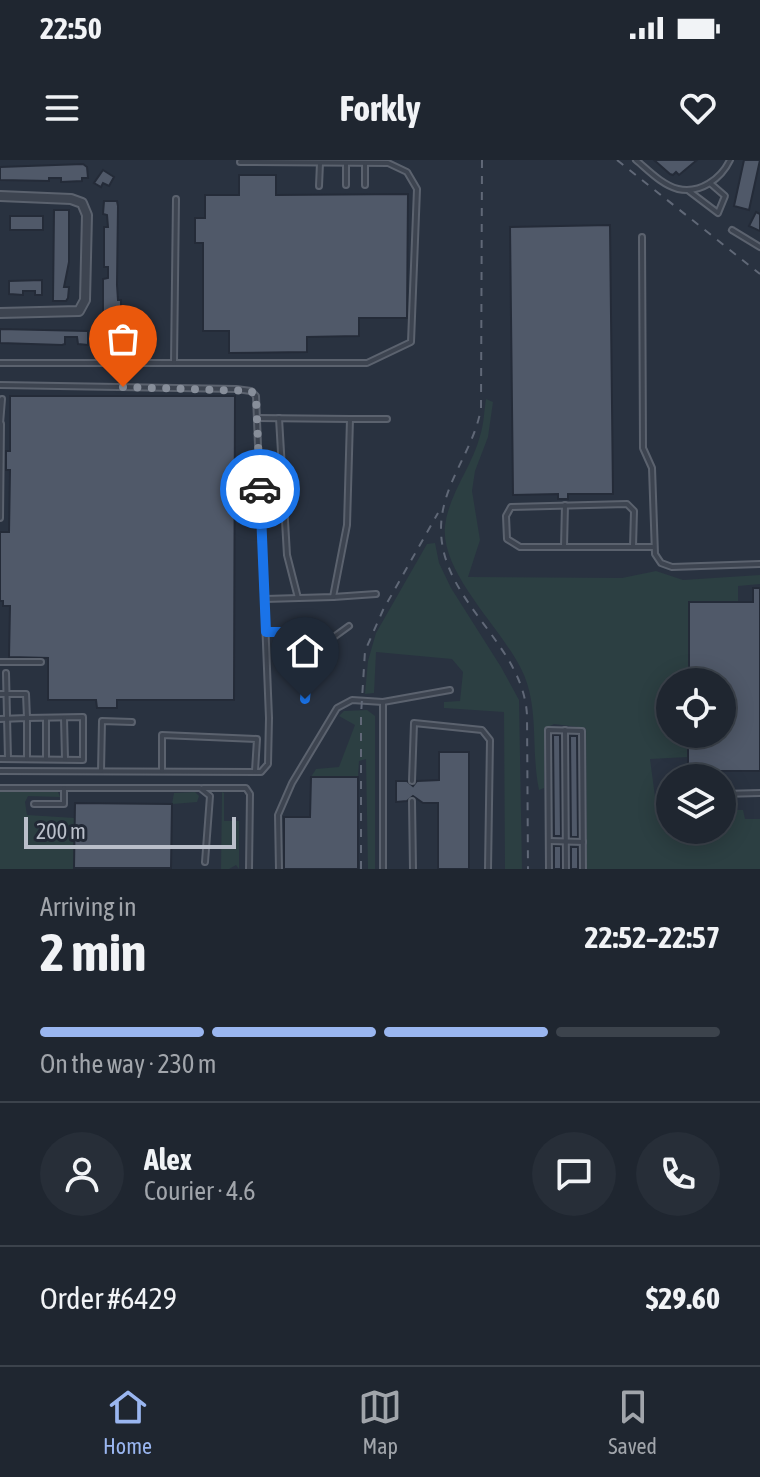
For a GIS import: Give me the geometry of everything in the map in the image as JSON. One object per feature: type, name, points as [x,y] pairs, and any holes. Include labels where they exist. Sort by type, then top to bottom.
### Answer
[{"type":"street","points":[[0,196],[71,199],[82,203],[87,215],[85,300],[79,311],[0,313]]},
{"type":"lane","points":[[636,160],[668,185],[687,190],[718,213],[725,196],[710,183]]},
{"type":"lane","points":[[687,190],[710,183],[722,174],[730,160]]},
{"type":"lane","points":[[0,363],[367,363],[411,342],[417,189],[407,172],[398,166],[365,163],[240,162]]},
{"type":"lane","points":[[319,186],[320,163]]},
{"type":"lane","points":[[346,163],[346,185]]},
{"type":"lane","points":[[365,163],[365,185]]},
{"type":"lane","points":[[174,363],[176,199]]},
{"type":"lane","points":[[732,230],[760,247]]},
{"type":"lane","points":[[642,237],[643,448],[652,468],[653,547],[661,563],[672,567],[760,564]]},
{"type":"lane","points":[[0,385],[251,391],[256,396],[268,764],[261,772],[0,771]]},
{"type":"lane","points":[[0,518],[2,399]]},
{"type":"lane","points":[[257,418],[387,419]]},
{"type":"lane","points":[[279,418],[287,555],[298,598]]},
{"type":"lane","points":[[333,597],[347,525],[350,419]]},
{"type":"lane","points":[[633,547],[634,511],[627,504],[511,507],[506,516],[507,539],[520,547],[633,547],[653,547]]},
{"type":"lane","points":[[564,547],[565,505]]},
{"type":"lane","points":[[265,599],[376,594]]},
{"type":"lane","points":[[309,655],[349,626]]},
{"type":"lane","points":[[266,632],[289,632],[309,655],[305,699]]},
{"type":"lane","points":[[0,662],[41,662]]},
{"type":"lane","points":[[6,673],[8,759]]},
{"type":"lane","points":[[279,869],[278,815],[292,783],[337,708],[352,700],[383,702],[450,690]]},
{"type":"lane","points":[[0,694],[26,694],[27,759]]},
{"type":"lane","points":[[383,702],[383,869]]},
{"type":"lane","points":[[0,719],[83,717],[83,760],[0,759]]},
{"type":"lane","points":[[46,718],[46,759]]},
{"type":"lane","points":[[64,718],[65,760]]},
{"type":"lane","points":[[101,771],[102,721],[132,722]]},
{"type":"lane","points":[[412,781],[414,723],[482,730],[490,740],[488,869]]},
{"type":"lane","points":[[549,869],[548,730],[582,731],[583,869]]},
{"type":"lane","points":[[565,730],[566,869]]},
{"type":"lane","points":[[162,771],[162,735],[257,739],[255,771]]},
{"type":"lane","points":[[0,788],[246,788],[250,794],[249,869]]},
{"type":"lane","points":[[34,804],[64,804],[64,788]]},
{"type":"lane","points":[[200,788],[210,796],[205,862]]},
{"type":"lane","points":[[736,794],[760,793]]},
{"type":"lane","points":[[412,801],[413,869]]},
{"type":"lane","points":[[549,841],[583,842]]},
{"type":"shaded area","points":[[486,399],[493,402],[488,437],[475,471],[472,491],[480,540],[468,577],[622,578],[656,571],[683,580],[760,575],[760,584],[738,586],[738,602],[689,602],[689,668],[656,668],[656,748],[688,748],[688,757],[650,759],[656,804],[656,844],[736,844],[736,810],[743,810],[745,819],[760,819],[760,869],[587,869],[586,728],[554,724],[544,729],[544,788],[539,790],[532,703],[524,675],[463,584],[446,545],[447,514],[482,427]]},
{"type":"shaded area","points":[[435,543],[439,563],[451,588],[519,700],[522,869],[505,869],[504,712],[444,708],[444,702],[460,701],[463,672],[452,659],[376,652],[374,693],[365,694],[368,661],[376,633],[427,544]]},
{"type":"shaded area","points":[[367,710],[375,716],[375,869],[368,869],[366,759],[359,761],[358,777],[311,777],[316,769],[339,767],[355,725],[339,716],[344,711]]},
{"type":"shaded area","points":[[0,792],[58,792],[60,797],[28,796],[25,802],[27,815],[75,818],[75,868],[171,869],[0,869]]},
{"type":"shaded area","points":[[195,792],[199,796],[197,802],[172,804],[174,793]]},
{"type":"shaded area","points":[[222,792],[224,821],[239,821],[239,869],[236,865],[221,869]]},
{"type":"building","points":[[654,160],[697,160],[679,175],[676,172],[673,175]]},
{"type":"building","points":[[744,160],[760,160],[749,210],[734,206]]},
{"type":"building","points":[[83,164],[87,167],[88,178],[82,178],[82,181],[61,182],[61,178],[49,178],[49,181],[0,180],[0,167]]},
{"type":"building","points":[[103,170],[114,177],[109,186],[103,183],[101,187],[94,183]]},
{"type":"building","points":[[239,175],[276,175],[276,195],[408,194],[407,318],[359,318],[359,336],[307,337],[307,352],[229,353],[229,331],[203,331],[203,243],[195,243],[195,218],[205,218],[205,195],[239,195]]},
{"type":"building","points":[[104,201],[117,201],[118,206],[117,285],[121,308],[117,308],[117,312],[103,312],[103,279],[108,278],[108,267],[104,267],[104,227],[108,227],[107,215],[103,214]]},
{"type":"building","points":[[54,210],[69,210],[69,262],[64,287],[69,287],[66,301],[53,301]]},
{"type":"building","points":[[756,212],[760,214],[760,231],[749,226]]},
{"type":"building","points":[[10,216],[43,216],[43,230],[10,230]]},
{"type":"building","points":[[610,225],[613,494],[568,494],[568,499],[558,499],[558,494],[513,495],[510,227]]},
{"type":"building","points":[[42,280],[42,295],[35,295],[35,291],[23,291],[23,295],[9,294],[9,281]]},
{"type":"building","points":[[102,317],[112,326],[111,344],[93,327]]},
{"type":"building","points":[[0,329],[88,331],[88,345],[78,344],[77,337],[65,337],[65,344],[62,345],[0,343]]},
{"type":"building","points":[[10,396],[235,396],[234,700],[117,700],[117,708],[97,708],[96,700],[48,700],[48,658],[9,657],[10,606],[3,606],[3,601],[0,601],[0,532],[9,532],[10,470],[6,470],[6,451],[10,451]]},
{"type":"building","points":[[753,588],[760,588],[760,771],[736,771],[736,764],[688,764],[688,748],[736,748],[736,668],[689,668],[689,602],[753,602]]},
{"type":"building","points":[[553,735],[560,735],[561,836],[554,836]]},
{"type":"building","points":[[570,736],[577,736],[578,837],[571,837]]},
{"type":"building","points":[[439,752],[469,752],[469,869],[438,869],[438,803],[423,803],[413,796],[407,801],[396,802],[396,781],[407,781],[413,786],[417,781],[439,780]]},
{"type":"building","points":[[311,777],[358,777],[358,869],[284,869],[284,817],[310,817]]},
{"type":"building","points":[[75,803],[172,804],[171,868],[74,868]]},
{"type":"building","points":[[554,846],[561,846],[561,869],[554,869]]},
{"type":"building","points":[[571,847],[578,847],[578,869],[571,869]]},
{"type":"railway","points":[[482,160],[481,408],[472,439],[446,497],[441,529],[445,555],[454,579],[512,666],[522,689],[527,715],[528,869]]},
{"type":"railway","points":[[617,160],[760,274]]},
{"type":"railway","points":[[361,869],[361,715],[365,651],[383,610],[438,513]]},
{"type":"way so far","points":[[123,387],[251,391],[256,396],[260,489]]},
{"type":"route","points":[[260,489],[266,632],[289,632],[309,655],[305,699]]}]
